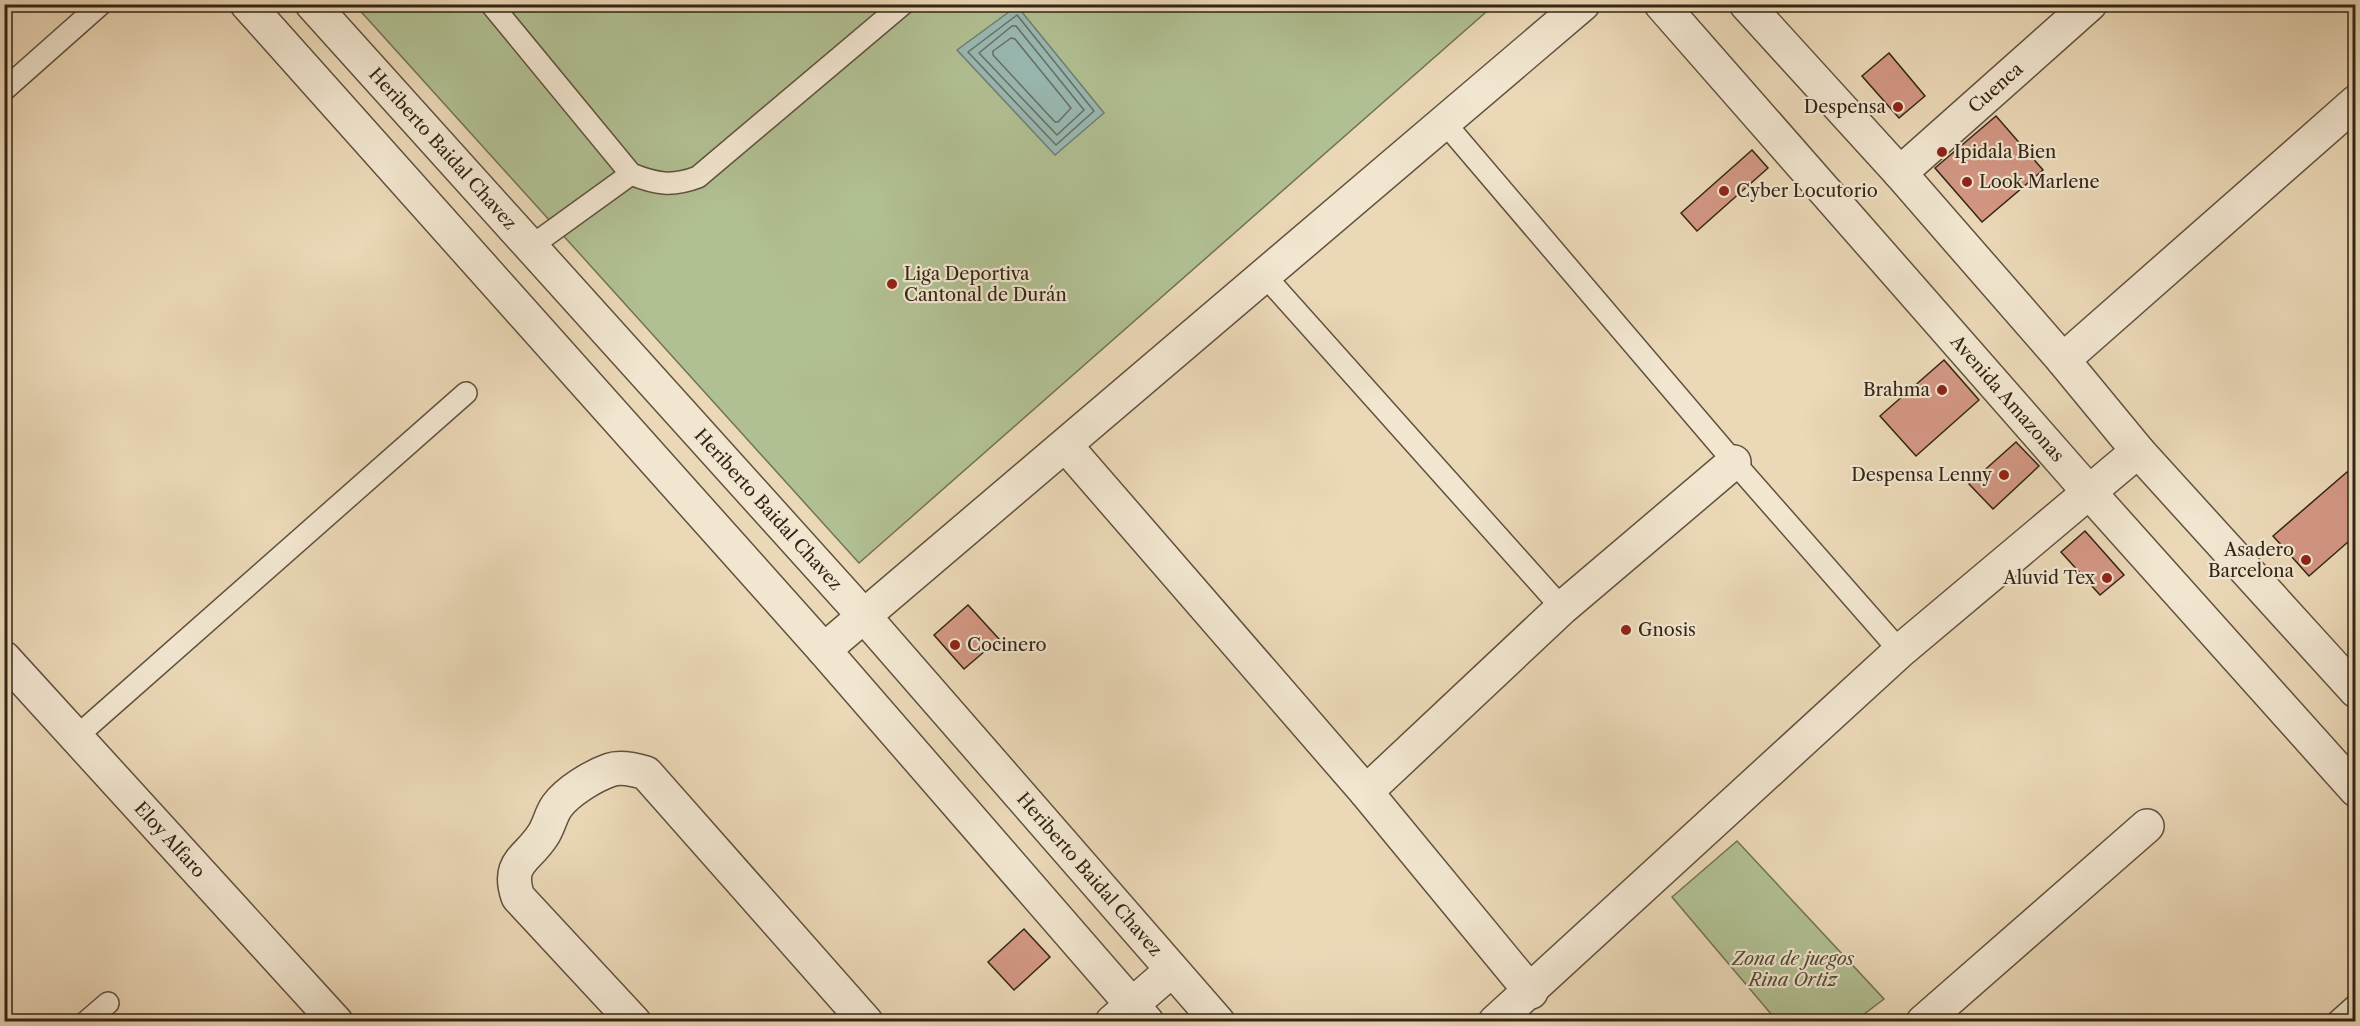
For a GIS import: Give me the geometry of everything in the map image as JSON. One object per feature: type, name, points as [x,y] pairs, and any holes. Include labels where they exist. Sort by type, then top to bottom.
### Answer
[{"type":"street","points":[[248,4],[824,650],[1130,1016],[1173,970]]},
{"type":"street","name":"Heriberto Baidal Chavez","points":[[312,4],[864,616],[1218,1022]]},
{"type":"street","points":[[824,650],[1583,4]]},
{"type":"street","name":"Avenida Amazonas","points":[[1661,4],[2088,492],[2355,790]]},
{"type":"street","points":[[1746,4],[1900,173],[2138,451],[2355,692]]},
{"type":"street","name":"Cuenca","points":[[1900,173],[2090,4]]},
{"type":"street","points":[[2062,360],[2352,112]]},
{"type":"street","points":[[1066,446],[1366,792],[1530,992]]},
{"type":"street","points":[[1495,1022],[1900,651],[2138,451]]},
{"type":"street","points":[[1366,792],[1562,608],[1734,462]]},
{"type":"street","name":"Eloy Alfaro","points":[[4,658],[336,1022]]},
{"type":"street","points":[[634,1022],[518,897],[513,875],[520,860],[544,834],[556,807],[566,796],[612,769],[635,769],[646,773],[866,1022]]},
{"type":"street","points":[[1923,1022],[2147,826]]},
{"type":"lane","points":[[4,90],[101,4]]},
{"type":"lane","points":[[490,4],[631,174],[657,184],[680,184],[698,177],[903,4]]},
{"type":"lane","points":[[1444,122],[1734,462],[1900,651]]},
{"type":"lane","points":[[530,247],[631,174]]},
{"type":"lane","points":[[1265,276],[1562,608]]},
{"type":"lane","points":[[76,737],[466,393]]},
{"type":"lane","points":[[86,1022],[108,1003]]},
{"type":"lane","points":[[2337,1022],[2355,1005]]},
{"type":"green space","name":"Liga Deportiva Cantonal de Durán","points":[[355,5],[1494,5],[859,563]]},
{"type":"green space","name":"Zona de juegos Rina Ortiz","points":[[1737,841],[1884,999],[1855,1021],[1777,1021],[1672,897]]},
{"type":"water","points":[[1017,6],[1104,113],[1055,155],[957,50]]},
{"type":"building","points":[[1889,53],[1925,96],[1899,118],[1862,76]]},
{"type":"building","points":[[1996,116],[2043,170],[1982,222],[1935,168]]},
{"type":"building","name":"Cyber Locutorio","points":[[1752,150],[1768,168],[1697,231],[1681,213]]},
{"type":"building","points":[[1944,360],[1979,400],[1916,456],[1880,416]]},
{"type":"building","name":"Despensa Lenny","points":[[2016,442],[2039,466],[1993,509],[1969,484]]},
{"type":"building","points":[[2347,472],[2356,481],[2356,535],[2309,576],[2273,536]]},
{"type":"building","points":[[2085,531],[2124,575],[2100,595],[2061,552]]},
{"type":"building","points":[[968,605],[999,639],[964,669],[934,635]]},
{"type":"building","points":[[1024,929],[1050,957],[1014,990],[988,962]]},
{"type":"place","name":"Despensa","points":[[1898,107]]},
{"type":"place","name":"Ipidala Bien","points":[[1942,152]]},
{"type":"place","name":"Look Marlene","points":[[1967,182]]},
{"type":"place","name":"Cyber Locutorio","points":[[1724,191]]},
{"type":"place","name":"Liga Deportiva Cantonal de Durán","points":[[892,284]]},
{"type":"place","name":"Brahma","points":[[1942,390]]},
{"type":"place","name":"Despensa Lenny","points":[[2004,475]]},
{"type":"place","name":"Asadero Barcelona","points":[[2306,560]]},
{"type":"place","name":"Aluvid Tex","points":[[2107,578]]},
{"type":"place","name":"Gnosis","points":[[1626,630]]},
{"type":"place","name":"Cocinero","points":[[955,645]]}]
